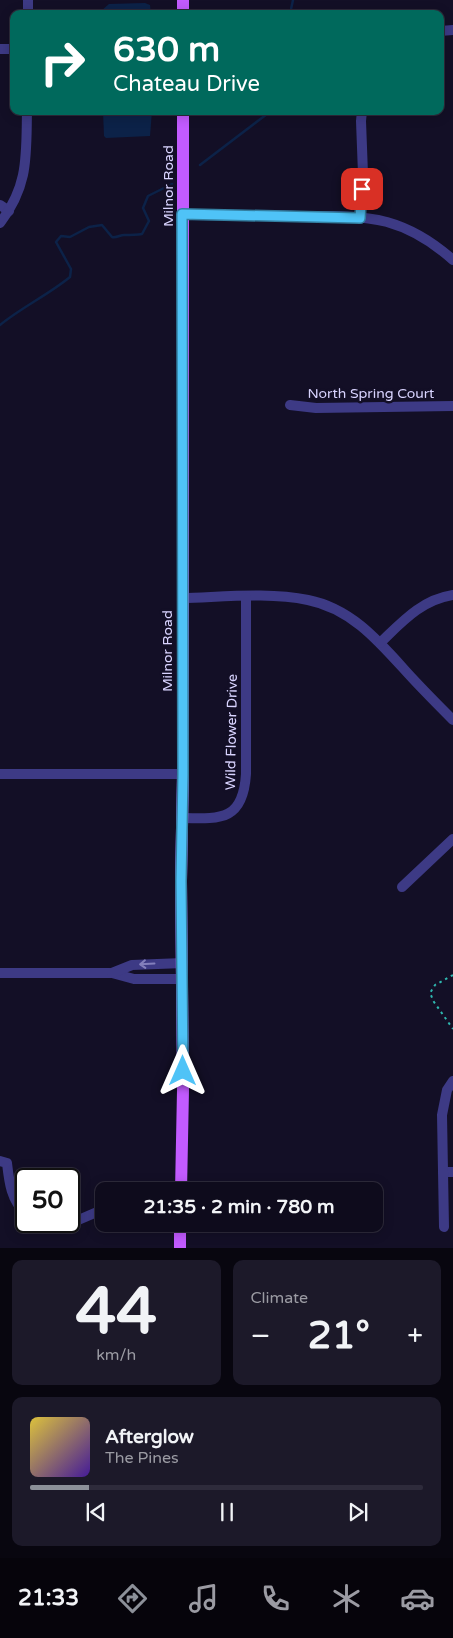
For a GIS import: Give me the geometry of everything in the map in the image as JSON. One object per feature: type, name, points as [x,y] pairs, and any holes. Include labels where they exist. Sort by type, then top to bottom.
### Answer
[{"type":"main road","name":"Milnor Road","points":[[180,1182],[183,980],[181,818],[183,774],[183,115]]},
{"type":"main road","points":[[180,1232],[180,1248]]},
{"type":"street","points":[[0,223],[9,211],[21,185],[26,165],[27,115]]},
{"type":"street","points":[[360,218],[363,174],[362,115]]},
{"type":"street","points":[[0,205],[9,211]]},
{"type":"street","points":[[182,214],[360,218],[389,223],[413,232],[428,240],[453,260]]},
{"type":"street","name":"North Spring Court","points":[[290,405],[316,408],[453,406]]},
{"type":"street","points":[[380,643],[419,607],[433,600],[453,595]]},
{"type":"street","name":"Wild Flower Drive","points":[[181,818],[196,819],[224,815],[236,809],[242,800],[246,774],[246,597]]},
{"type":"street","points":[[182,598],[296,598],[321,604],[355,621],[380,643],[453,720]]},
{"type":"street","points":[[0,774],[183,774]]},
{"type":"street","points":[[402,887],[453,839]]},
{"type":"street","points":[[112,973],[132,965],[182,963]]},
{"type":"street","points":[[0,974],[112,973],[134,979],[183,980]]},
{"type":"street","points":[[444,1227],[448,1172],[442,1114],[447,1090],[453,1081]]},
{"type":"street","points":[[0,1161],[7,1163],[10,1184],[15,1196]]},
{"type":"street","points":[[80,1219],[95,1213]]},
{"type":"path","points":[[453,975],[435,985],[430,993],[453,1029]]},
{"type":"water","points":[[145,3],[150,5],[151,10],[102,10],[109,4]]},
{"type":"water","points":[[103,115],[152,115],[150,136],[106,138],[104,136]]},
{"type":"waterway","points":[[291,10],[293,0]]},
{"type":"waterway","points":[[200,165],[266,115]]},
{"type":"waterway","points":[[0,325],[70,277],[71,269],[56,242],[61,236],[70,237],[89,227],[102,225],[112,237],[142,234],[149,221],[143,208],[148,196],[172,184]]},
{"type":"route","points":[[183,1071],[181,881],[183,774],[182,214],[338,216],[360,218],[362,189]]}]
